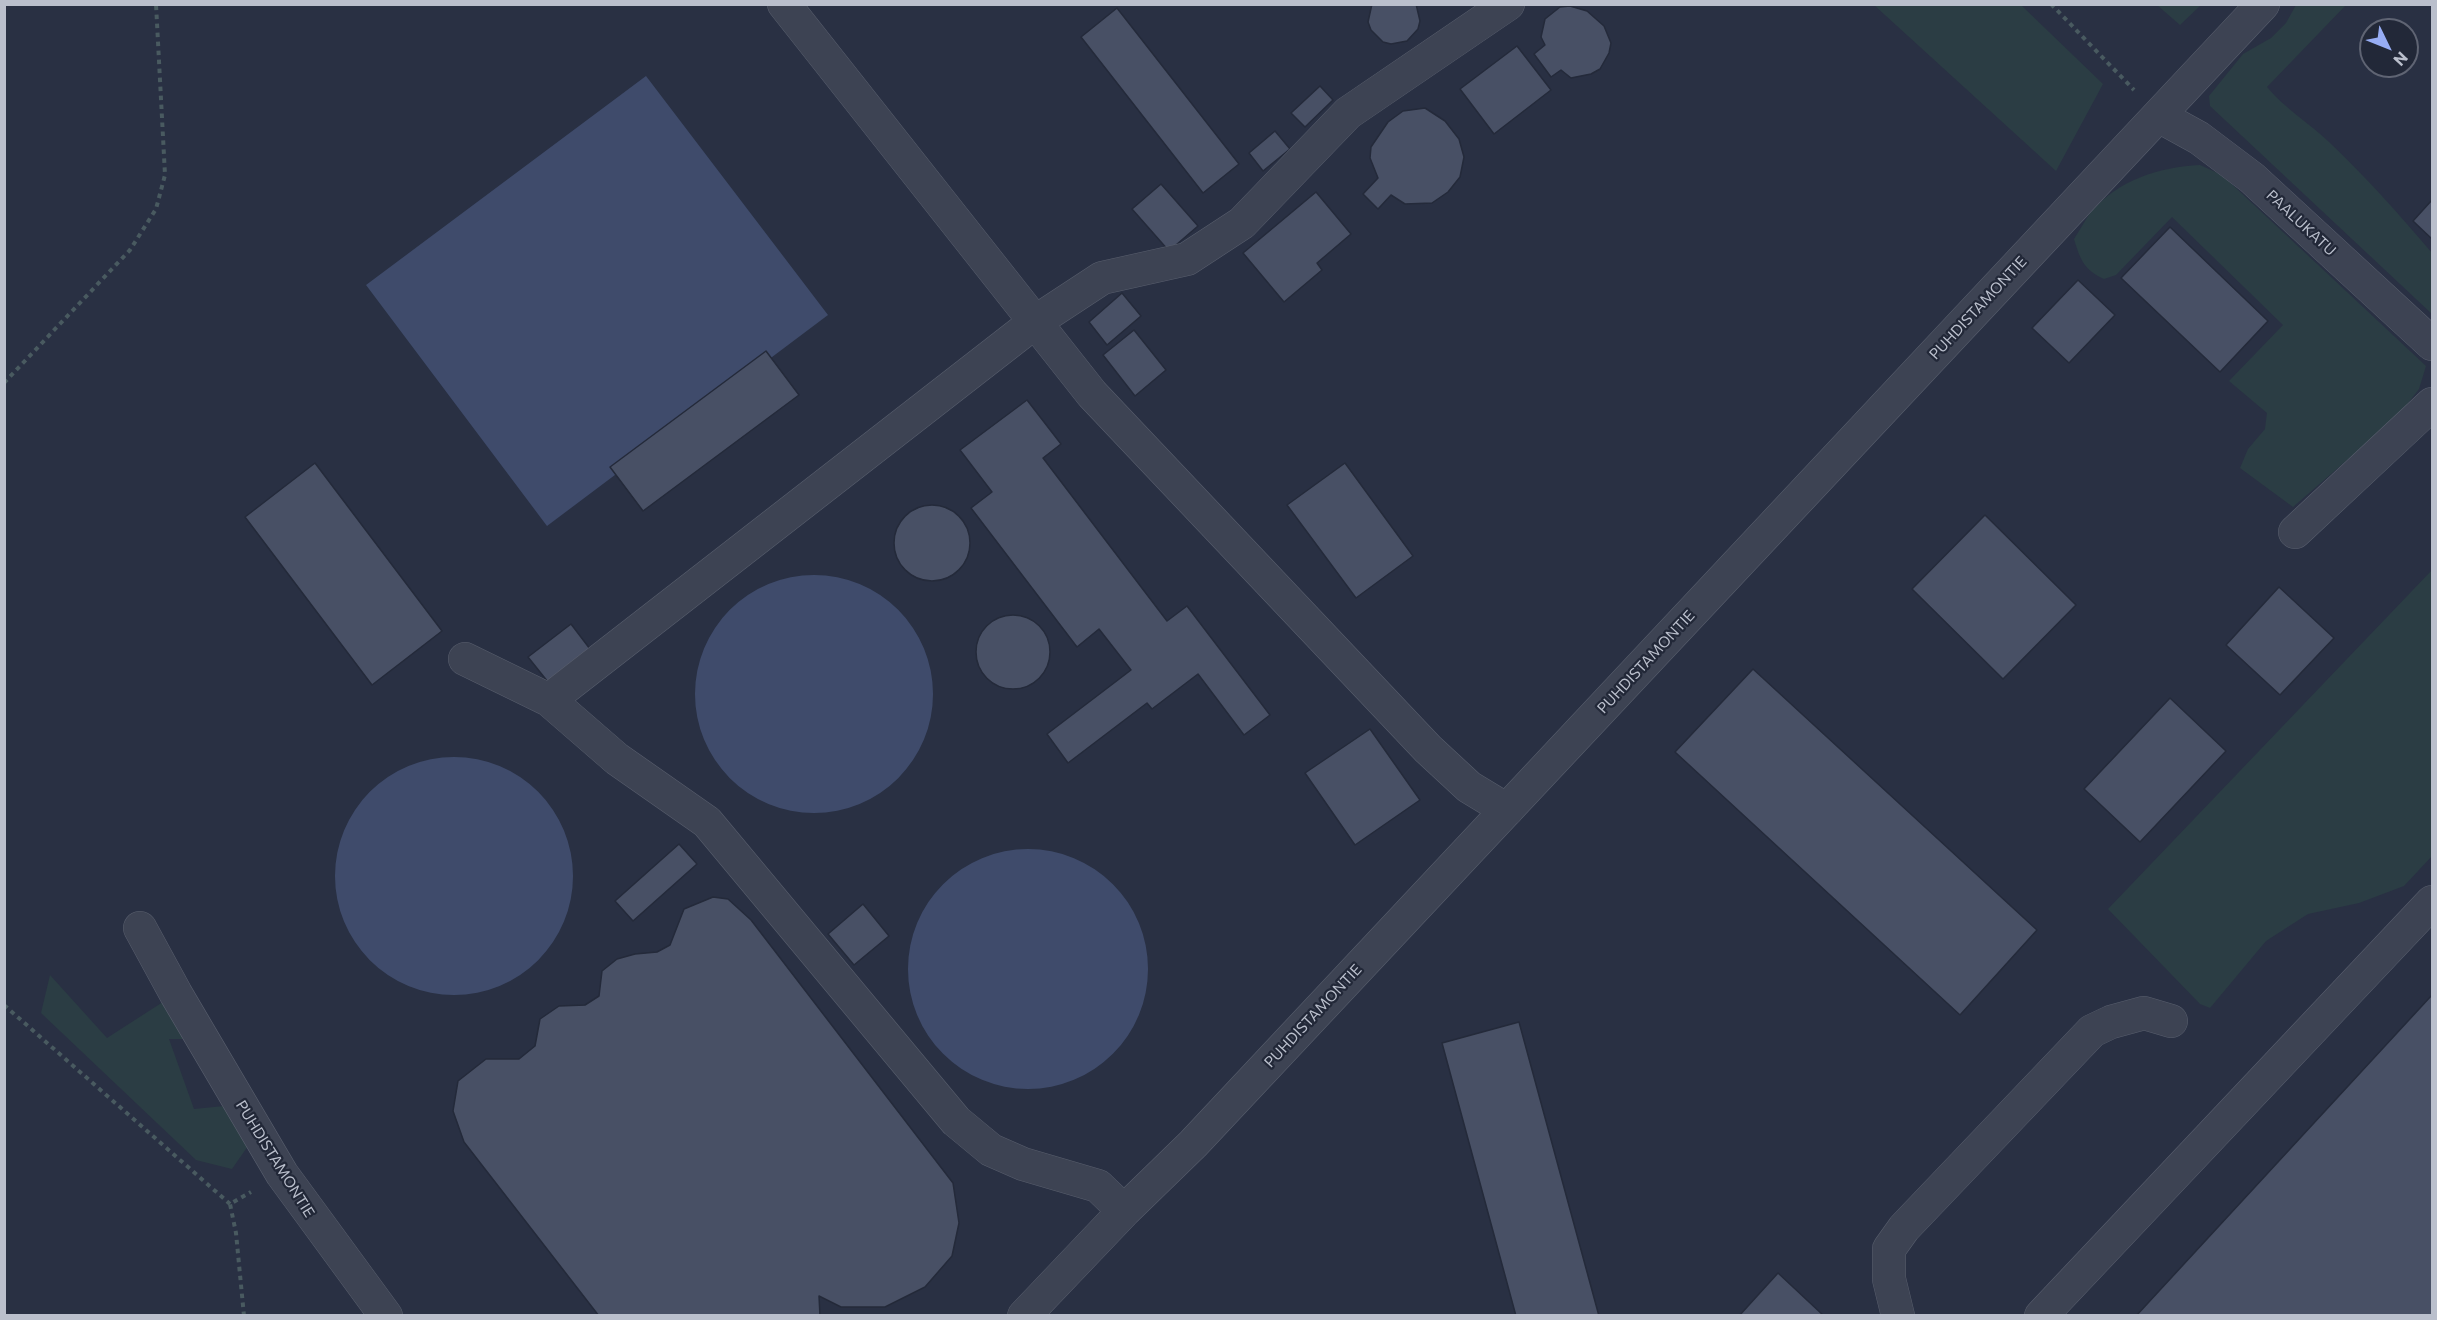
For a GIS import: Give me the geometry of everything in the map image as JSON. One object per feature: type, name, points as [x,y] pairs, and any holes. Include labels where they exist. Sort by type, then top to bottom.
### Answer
[{"type":"street","points":[[784,4],[1092,394],[1428,749],[1469,787],[1507,810]]},
{"type":"street","points":[[549,700],[1035,322],[1102,278],[1187,259],[1242,223],[1348,113],[1508,4]]},
{"type":"street","name":"PUHDISTAMONTIE","points":[[1024,1316],[1124,1211],[1193,1144],[2263,4]]},
{"type":"street","name":"PAALUKATU","points":[[2159,116],[2199,138],[2252,178],[2433,344]]},
{"type":"street","points":[[2295,532],[2433,404]]},
{"type":"street","points":[[465,659],[549,700],[617,759],[707,822],[956,1121],[991,1150],[1023,1164],[1098,1186],[1124,1211]]},
{"type":"street","points":[[2041,1316],[2433,902]]},
{"type":"street","name":"PUHDISTAMONTIE","points":[[140,928],[176,994],[282,1174],[386,1316]]},
{"type":"street","points":[[1898,1316],[1888,1279],[1889,1249],[1905,1228],[2092,1031],[2110,1022],[2144,1013],[2171,1021]]},
{"type":"path","points":[[4,383],[130,250],[156,209],[165,175],[156,4]]},
{"type":"path","points":[[2051,4],[2159,116]]},
{"type":"path","points":[[4,1005],[230,1204],[236,1233],[244,1316]]},
{"type":"path","points":[[230,1204],[282,1174]]},
{"type":"shaded area","points":[[1874,5],[2021,5],[2103,84],[2056,171]]},
{"type":"shaded area","points":[[2157,5],[2201,5],[2180,25]]},
{"type":"shaded area","points":[[2296,5],[2346,5],[2267,87],[2356,169],[2432,253],[2432,314],[2210,106],[2209,96],[2243,54],[2271,38],[2286,23]]},
{"type":"shaded area","points":[[2200,165],[2222,175],[2426,366],[2419,389],[2399,415],[2293,507],[2240,468],[2248,449],[2265,429],[2267,413],[2229,381],[2283,325],[2172,217],[2116,275],[2104,279],[2087,268],[2074,239],[2091,212],[2114,191],[2155,172]]},
{"type":"shaded area","points":[[2432,570],[2432,856],[2404,886],[2359,903],[2308,914],[2266,941],[2210,1008],[2200,1004],[2108,909]]},
{"type":"shaded area","points":[[50,975],[107,1038],[166,1000],[187,1039],[169,1039],[194,1109],[224,1106],[248,1146],[232,1169],[196,1160],[41,1013]]},
{"type":"water","points":[[646,76],[828,315],[547,526],[366,285]]},
{"type":"water","points":[[814,575],[859,584],[880,595],[898,610],[913,628],[924,649],[933,694],[924,739],[913,760],[898,778],[880,793],[859,804],[814,813],[769,804],[748,793],[730,778],[715,760],[704,739],[695,694],[704,649],[715,628],[730,610],[748,595],[769,584]]},
{"type":"water","points":[[442,757],[466,757],[489,762],[510,771],[530,784],[546,800],[559,820],[568,841],[573,876],[571,899],[564,922],[546,952],[530,968],[510,981],[489,990],[466,995],[442,995],[419,990],[398,981],[378,968],[362,952],[349,932],[340,911],[335,888],[335,864],[340,841],[349,820],[362,800],[378,784],[398,771],[419,762]]},
{"type":"water","points":[[1028,849],[1051,852],[1074,859],[1113,884],[1138,923],[1145,946],[1148,969],[1145,992],[1138,1015],[1113,1054],[1074,1079],[1051,1086],[1028,1089],[1005,1086],[982,1079],[943,1054],[918,1015],[911,992],[908,969],[911,946],[918,923],[943,884],[982,859],[1005,852]]},
{"type":"building","points":[[1372,4],[1416,4],[1420,21],[1418,29],[1407,41],[1391,44],[1383,42],[1371,30],[1368,22]]},
{"type":"building","points":[[1570,6],[1587,11],[1604,26],[1611,43],[1609,53],[1600,69],[1591,74],[1571,78],[1561,70],[1551,77],[1534,54],[1545,45],[1541,37],[1545,19],[1560,7]]},
{"type":"building","points":[[1117,8],[1239,164],[1203,193],[1081,37]]},
{"type":"building","points":[[1517,46],[1551,90],[1494,134],[1460,89]]},
{"type":"building","points":[[1320,86],[1333,100],[1305,127],[1291,113]]},
{"type":"building","points":[[1425,108],[1445,121],[1459,139],[1464,157],[1460,177],[1448,192],[1432,203],[1405,204],[1391,195],[1378,209],[1363,194],[1378,178],[1370,158],[1371,147],[1388,122],[1403,111]]},
{"type":"building","points":[[1275,131],[1290,149],[1263,171],[1249,153]]},
{"type":"building","points":[[1161,184],[1198,226],[1169,251],[1132,209]]},
{"type":"building","points":[[1316,192],[1351,234],[1317,263],[1322,270],[1284,302],[1243,253]]},
{"type":"building","points":[[2432,200],[2432,239],[2413,221]]},
{"type":"building","points":[[2170,227],[2268,321],[2220,372],[2121,278]]},
{"type":"building","points":[[2078,280],[2115,315],[2069,363],[2032,328]]},
{"type":"building","points":[[1122,293],[1141,316],[1107,345],[1089,322]]},
{"type":"building","points":[[1134,330],[1166,370],[1135,396],[1103,355]]},
{"type":"building","points":[[766,351],[799,395],[643,511],[610,467]]},
{"type":"building","points":[[1027,400],[1061,444],[1043,458],[1167,621],[1187,606],[1270,715],[1244,735],[1198,674],[1152,709],[1147,703],[1068,763],[1047,734],[1131,670],[1099,629],[1077,647],[971,508],[992,492],[960,450]]},
{"type":"building","points":[[315,463],[442,631],[372,685],[245,517]]},
{"type":"building","points":[[1345,463],[1413,556],[1356,598],[1287,505]]},
{"type":"building","points":[[932,505],[947,508],[959,516],[967,528],[970,543],[967,558],[959,570],[947,578],[932,581],[917,578],[905,570],[897,558],[894,543],[897,528],[905,516],[917,508]]},
{"type":"building","points":[[1985,515],[2076,605],[2003,679],[1912,589]]},
{"type":"building","points":[[2279,587],[2334,638],[2280,695],[2226,645]]},
{"type":"building","points":[[1006,615],[1020,615],[1034,621],[1044,631],[1050,645],[1050,659],[1044,673],[1034,683],[1020,689],[1006,689],[992,683],[982,673],[976,659],[976,645],[982,631],[992,621]]},
{"type":"building","points":[[571,624],[590,649],[548,682],[528,657]]},
{"type":"building","points":[[1753,669],[2037,930],[1960,1015],[1675,752]]},
{"type":"building","points":[[2170,698],[2226,751],[2140,842],[2084,789]]},
{"type":"building","points":[[1370,729],[1420,800],[1355,845],[1305,773]]},
{"type":"building","points":[[679,844],[697,864],[633,921],[615,901]]},
{"type":"building","points":[[713,897],[728,899],[751,920],[953,1183],[959,1223],[952,1256],[925,1287],[885,1307],[841,1307],[819,1296],[820,1316],[599,1316],[464,1142],[453,1111],[458,1081],[486,1059],[519,1059],[535,1046],[540,1019],[559,1006],[585,1005],[599,996],[602,971],[617,959],[635,954],[657,952],[670,945],[684,909]]},
{"type":"building","points":[[863,904],[889,936],[854,965],[828,934]]},
{"type":"building","points":[[2432,995],[2432,1316],[2136,1316]]},
{"type":"building","points":[[1519,1022],[1599,1316],[1516,1316],[1442,1043]]},
{"type":"building","points":[[1778,1273],[1824,1316],[1739,1316]]}]
